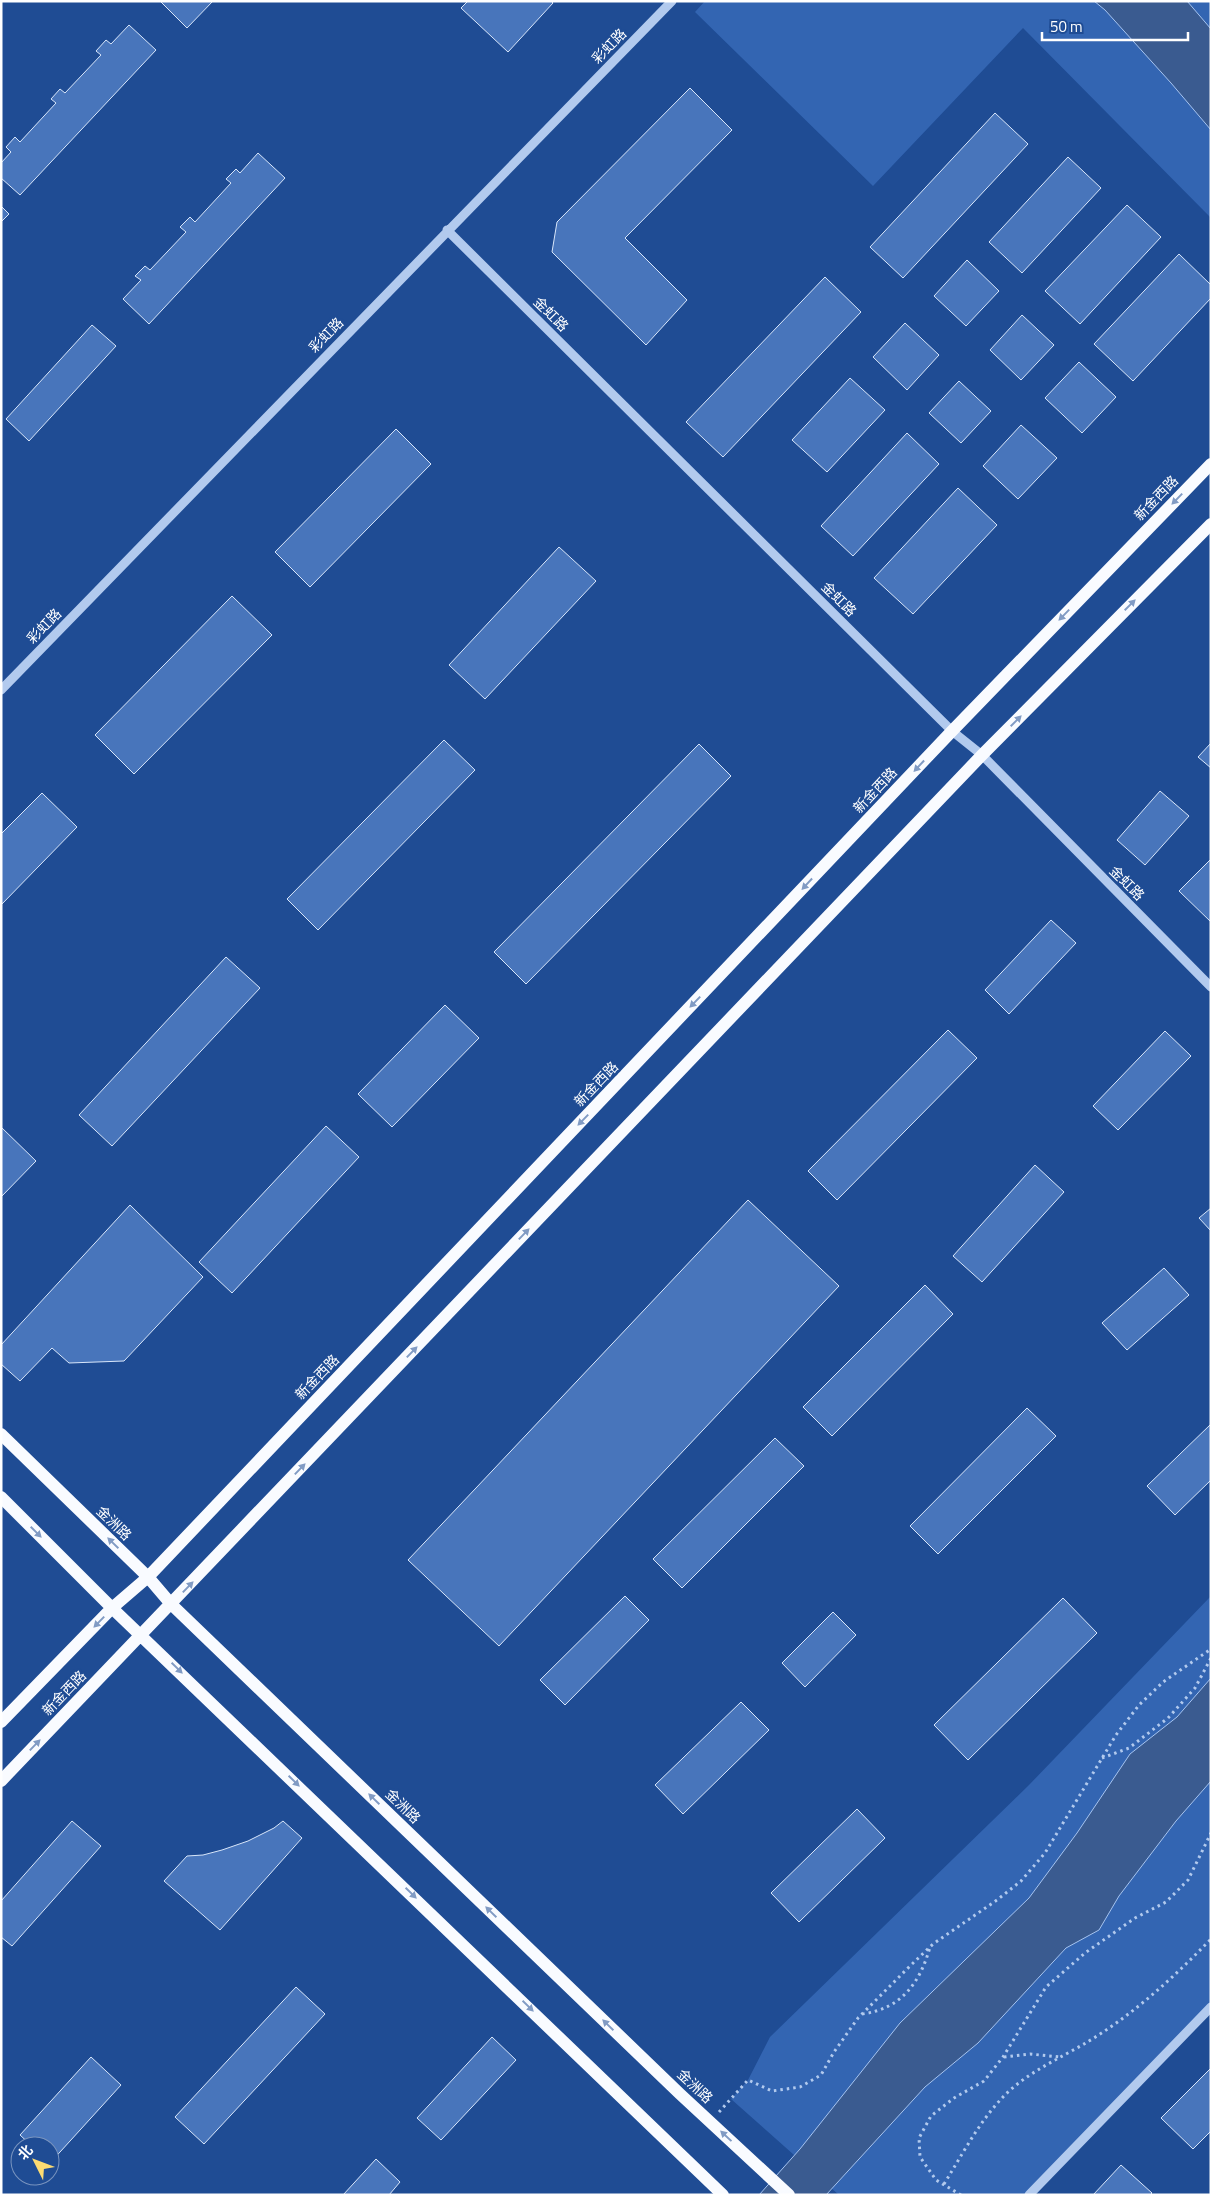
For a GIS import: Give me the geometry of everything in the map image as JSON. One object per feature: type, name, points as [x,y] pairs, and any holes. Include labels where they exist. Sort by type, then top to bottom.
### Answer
[{"type":"main road","name":"新金西路","points":[[1,1722],[112,1608],[148,1577],[952,731],[1211,464]]},
{"type":"main road","name":"新金西路","points":[[1,1781],[982,755],[1211,524]]},
{"type":"main road","name":"金洲路","points":[[1,1434],[148,1577],[171,1604],[710,2122],[789,2195]]},
{"type":"main road","points":[[1,1497],[112,1608],[724,2195]]},
{"type":"street","name":"彩虹路","points":[[1,690],[672,1]]},
{"type":"street","name":"金虹路","points":[[447,230],[952,731],[982,755],[1211,988]]},
{"type":"street","points":[[1029,2195],[1211,2007]]},
{"type":"path","points":[[710,2122],[748,2080],[772,2090],[800,2087],[821,2076],[834,2052],[861,2014],[930,1947],[1021,1881],[1045,1853],[1102,1758],[1138,1705],[1163,1682],[1211,1649]]},
{"type":"path","points":[[1102,1758],[1129,1748],[1168,1718],[1195,1688],[1211,1658]]},
{"type":"path","points":[[961,2195],[936,2180],[920,2157],[919,2138],[931,2116],[954,2098],[984,2081],[1003,2057],[1046,1987],[1085,1954],[1135,1918],[1166,1902],[1188,1880],[1211,1833]]},
{"type":"path","points":[[944,2184],[975,2132],[1004,2096],[1032,2074],[1090,2041],[1141,2005],[1180,1971],[1211,1939]]},
{"type":"path","points":[[861,2014],[879,2012],[898,2002],[913,1986],[920,1975],[930,1947]]},
{"type":"path","points":[[1003,2057],[1030,2054],[1060,2057]]},
{"type":"shaded area","points":[[705,1],[1211,1],[1211,218],[1023,28],[873,186],[695,12]]},
{"type":"shaded area","points":[[1094,1],[1187,1],[1211,29],[1211,130],[1105,10]]},
{"type":"shaded area","points":[[1211,1596],[1211,2007],[1029,2195],[839,2195],[731,2099],[748,2080],[770,2037],[1029,1785]]},
{"type":"shaded area","points":[[1211,1678],[1211,1781],[1176,1821],[1119,1896],[1099,1930],[1066,1948],[978,2043],[925,2087],[826,2195],[759,2195],[800,2149],[900,2023],[1029,1898],[1077,1833],[1130,1754],[1177,1717]]},
{"type":"building","points":[[162,1],[213,1],[187,28]]},
{"type":"building","points":[[468,1],[551,1],[553,3],[508,52],[461,8]]},
{"type":"building","points":[[129,25],[156,50],[20,195],[1,178],[1,163],[11,152],[6,147],[15,137],[20,142],[56,103],[51,99],[60,89],[65,93],[101,55],[96,51],[106,40],[111,44]]},
{"type":"building","points":[[690,88],[732,130],[625,238],[687,300],[646,345],[552,252],[557,222]]},
{"type":"building","points":[[995,113],[1028,144],[903,278],[870,247]]},
{"type":"building","points":[[258,153],[285,178],[149,324],[123,299],[141,280],[135,276],[145,266],[150,270],[186,232],[180,227],[190,217],[195,222],[231,183],[226,179],[236,169],[240,173]]},
{"type":"building","points":[[1068,157],[1101,188],[1022,273],[989,242]]},
{"type":"building","points":[[1127,205],[1161,237],[1080,324],[1045,291]]},
{"type":"building","points":[[1,206],[9,214],[1,222]]},
{"type":"building","points":[[1179,254],[1211,285],[1211,298],[1133,381],[1094,344]]},
{"type":"building","points":[[967,260],[999,291],[966,326],[934,296]]},
{"type":"building","points":[[825,277],[861,312],[723,457],[686,422]]},
{"type":"building","points":[[1022,315],[1054,345],[1021,380],[990,350]]},
{"type":"building","points":[[905,323],[939,355],[907,390],[873,357]]},
{"type":"building","points":[[92,325],[116,346],[29,441],[6,419]]},
{"type":"building","points":[[1079,362],[1116,397],[1082,433],[1045,398]]},
{"type":"building","points":[[850,378],[885,410],[827,472],[792,440]]},
{"type":"building","points":[[959,381],[991,411],[961,443],[929,413]]},
{"type":"building","points":[[1021,425],[1057,458],[1018,499],[983,466]]},
{"type":"building","points":[[396,429],[431,464],[310,587],[275,552]]},
{"type":"building","points":[[907,433],[939,464],[853,556],[821,526]]},
{"type":"building","points":[[958,488],[997,525],[913,614],[874,578]]},
{"type":"building","points":[[559,547],[596,581],[485,699],[449,665]]},
{"type":"building","points":[[232,596],[272,635],[134,774],[95,735]]},
{"type":"building","points":[[444,740],[475,770],[318,930],[287,899]]},
{"type":"building","points":[[1211,743],[1211,768],[1198,757]]},
{"type":"building","points":[[699,744],[731,776],[526,984],[494,952]]},
{"type":"building","points":[[1160,791],[1189,816],[1145,865],[1117,840]]},
{"type":"building","points":[[42,793],[77,827],[1,905],[1,834]]},
{"type":"building","points":[[1211,859],[1211,922],[1179,891]]},
{"type":"building","points":[[1051,920],[1076,943],[1009,1014],[985,990]]},
{"type":"building","points":[[226,957],[260,988],[112,1146],[79,1115]]},
{"type":"building","points":[[445,1005],[479,1038],[392,1127],[358,1094]]},
{"type":"building","points":[[948,1030],[977,1058],[837,1200],[808,1171]]},
{"type":"building","points":[[1165,1031],[1191,1056],[1118,1130],[1093,1106]]},
{"type":"building","points":[[326,1126],[359,1157],[232,1293],[199,1262]]},
{"type":"building","points":[[1,1127],[36,1161],[1,1197]]},
{"type":"building","points":[[1035,1165],[1064,1192],[982,1282],[953,1256]]},
{"type":"building","points":[[748,1200],[839,1286],[499,1646],[408,1560]]},
{"type":"building","points":[[130,1205],[203,1277],[124,1361],[69,1363],[52,1348],[20,1381],[1,1364],[1,1345]]},
{"type":"building","points":[[1211,1208],[1211,1231],[1199,1218]]},
{"type":"building","points":[[1164,1268],[1189,1295],[1127,1350],[1102,1323]]},
{"type":"building","points":[[925,1285],[953,1314],[832,1436],[803,1407]]},
{"type":"building","points":[[1027,1408],[1056,1436],[938,1554],[910,1526]]},
{"type":"building","points":[[1211,1424],[1211,1480],[1175,1515],[1147,1486]]},
{"type":"building","points":[[775,1438],[804,1466],[682,1588],[653,1559]]},
{"type":"building","points":[[625,1596],[649,1620],[565,1705],[540,1680]]},
{"type":"building","points":[[1063,1598],[1097,1633],[968,1760],[934,1725]]},
{"type":"building","points":[[833,1612],[856,1635],[805,1687],[782,1663]]},
{"type":"building","points":[[741,1702],[769,1730],[683,1814],[655,1785]]},
{"type":"building","points":[[857,1809],[885,1838],[799,1922],[771,1893]]},
{"type":"building","points":[[72,1821],[101,1846],[12,1946],[1,1937],[1,1901]]},
{"type":"building","points":[[283,1821],[302,1838],[220,1930],[164,1881],[187,1856],[203,1855],[248,1841],[274,1828]]},
{"type":"building","points":[[296,1987],[325,2014],[204,2144],[175,2117]]},
{"type":"building","points":[[492,2037],[516,2060],[441,2140],[417,2118]]},
{"type":"building","points":[[91,2057],[121,2085],[60,2152],[60,2136],[20,2135]]},
{"type":"building","points":[[1211,2068],[1211,2131],[1193,2149],[1161,2118]]},
{"type":"building","points":[[376,2159],[400,2182],[389,2195],[343,2195]]},
{"type":"building","points":[[1121,2165],[1152,2193],[1150,2195],[1093,2195]]}]
